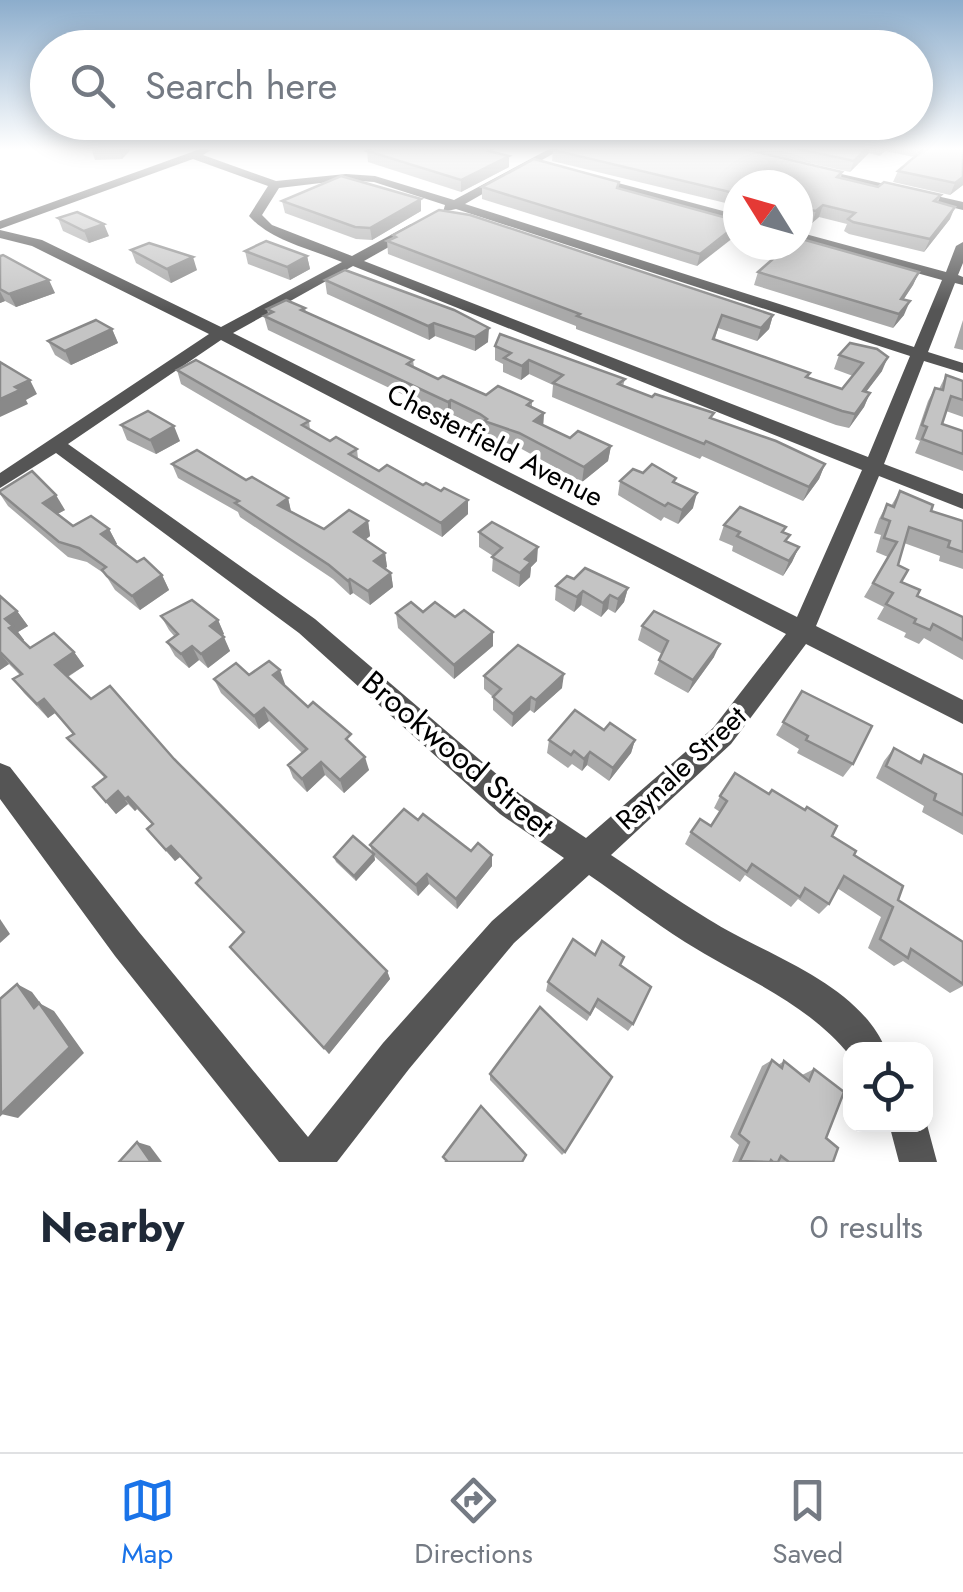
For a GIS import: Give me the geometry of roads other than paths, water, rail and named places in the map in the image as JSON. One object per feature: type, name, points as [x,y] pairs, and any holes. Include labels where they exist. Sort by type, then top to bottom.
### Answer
[{"type":"street","points":[[0,225],[63,202]]},
{"type":"street","points":[[264,202],[256,220],[351,261],[963,502]]},
{"type":"street","points":[[445,202],[963,368]]},
{"type":"street","points":[[0,482],[218,334],[459,202]]},
{"type":"street","points":[[677,202],[723,215]]},
{"type":"street","name":"Chesterfield Avenue","points":[[0,234],[52,248],[963,712]]},
{"type":"street","points":[[813,240],[956,279]]},
{"type":"street","name":"Raynale Street","points":[[313,1162],[464,974],[584,857],[722,736],[801,632],[830,574],[917,355],[956,279],[963,246]]},
{"type":"street","name":"Brookwood Street","points":[[56,444],[295,616],[382,688],[460,764],[584,857],[696,931],[805,992],[846,1023],[861,1042]]},
{"type":"street","points":[[0,776],[127,944],[304,1162]]},
{"type":"street","points":[[910,1132],[918,1162]]}]
